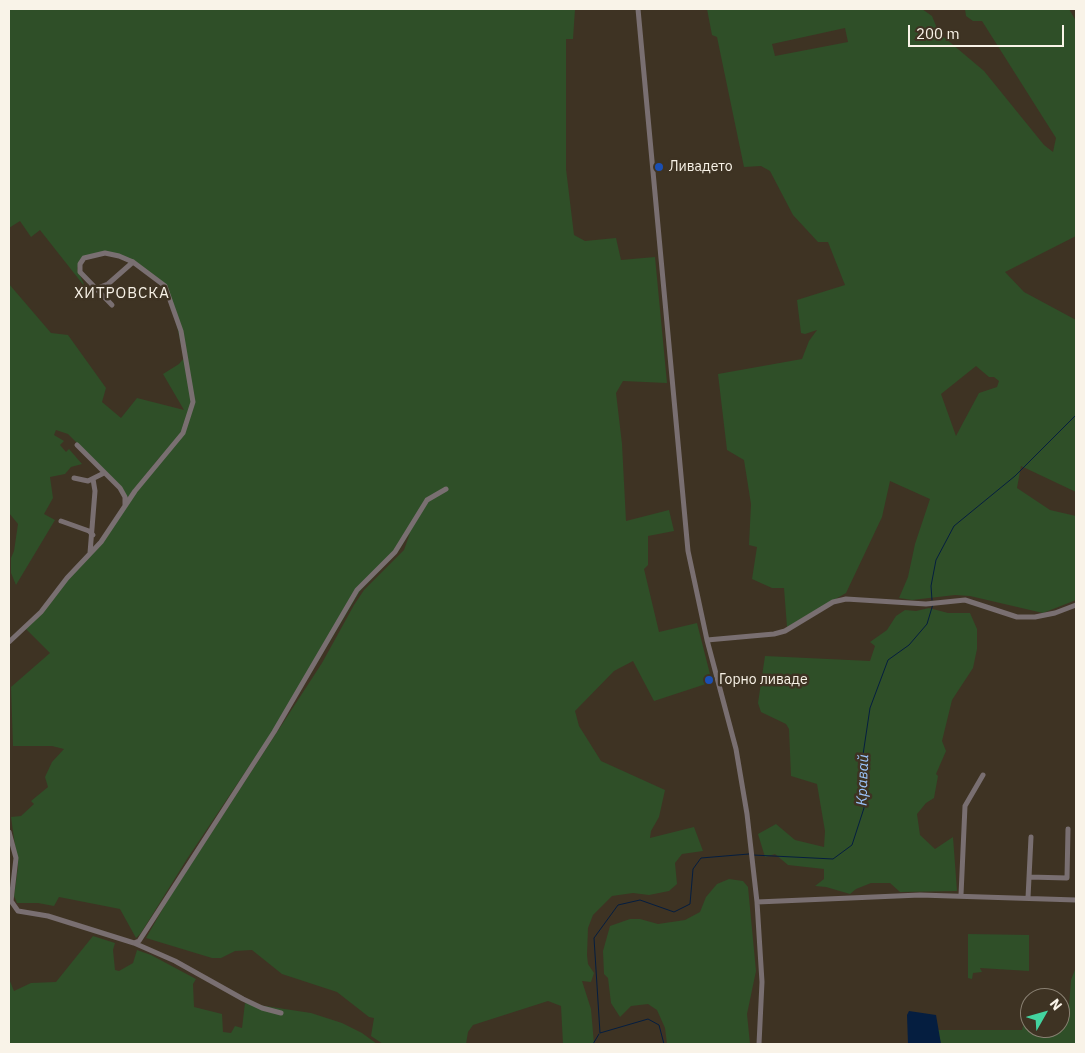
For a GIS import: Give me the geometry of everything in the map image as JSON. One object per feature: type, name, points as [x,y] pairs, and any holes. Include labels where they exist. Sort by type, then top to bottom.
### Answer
[{"type":"street","points":[[638,9],[688,551],[707,640],[736,749],[752,858],[762,982],[759,1044]]},
{"type":"street","points":[[9,642],[41,612],[101,542],[125,506],[183,433],[193,402],[181,331],[166,286],[134,262],[105,253],[84,258],[80,264],[80,272],[112,305]]},
{"type":"street","points":[[95,289],[108,284],[134,262]]},
{"type":"street","points":[[77,445],[120,488],[125,497],[125,506]]},
{"type":"street","points":[[74,478],[94,479],[104,473]]},
{"type":"street","points":[[90,553],[93,535],[94,479]]},
{"type":"street","points":[[134,943],[139,941],[274,732],[357,590],[395,552],[427,500],[446,489]]},
{"type":"street","points":[[61,521],[90,531],[93,535]]},
{"type":"street","points":[[707,640],[774,634],[785,631],[833,602],[846,599],[926,604],[965,600],[1017,617],[1035,617],[1055,613],[1076,605]]},
{"type":"street","points":[[961,895],[965,806],[983,775]]},
{"type":"street","points":[[1029,877],[1067,878],[1068,828]]},
{"type":"street","points":[[9,832],[16,858],[11,901],[18,911],[48,916],[134,943],[175,961],[262,1008],[282,1013]]},
{"type":"street","points":[[1028,898],[1031,837]]},
{"type":"street","points":[[757,902],[961,895],[1076,900]]},
{"type":"green space","points":[[9,9],[575,9],[573,39],[566,39],[566,169],[574,235],[585,241],[616,238],[621,260],[655,257],[667,383],[623,381],[616,393],[622,444],[626,521],[669,510],[674,531],[648,536],[648,565],[644,569],[659,632],[697,623],[712,682],[654,701],[633,661],[614,671],[575,711],[579,726],[601,761],[665,790],[659,817],[651,831],[650,838],[694,827],[703,851],[682,854],[675,863],[677,884],[669,891],[649,895],[633,893],[612,896],[593,915],[588,928],[587,955],[588,964],[594,973],[591,982],[582,981],[591,1009],[594,1044],[563,1044],[561,1006],[548,1001],[473,1025],[468,1032],[466,1044],[383,1044],[371,1036],[374,1018],[369,1017],[337,992],[282,974],[252,950],[235,951],[221,958],[212,958],[146,938],[169,898],[322,663],[354,605],[364,590],[404,550],[410,533],[397,553],[360,591],[306,681],[136,938],[120,909],[59,897],[54,906],[38,903],[17,903],[14,896],[18,867],[11,817],[21,816],[34,804],[31,801],[48,787],[45,777],[52,762],[64,749],[52,746],[13,746],[11,687],[50,653],[26,629],[61,585],[96,548],[162,454],[126,500],[122,488],[68,434],[56,430],[54,435],[64,441],[60,445],[66,452],[69,449],[82,464],[71,467],[65,474],[50,477],[53,498],[44,514],[55,520],[16,585],[11,573],[11,558],[14,551],[18,524],[9,513],[9,284],[51,333],[68,335],[106,388],[102,402],[121,418],[137,398],[184,410],[163,374],[179,364],[184,358],[170,294],[142,267],[111,253],[88,256],[77,268],[85,287],[40,230],[31,237],[20,221],[9,228]]},
{"type":"green space","points":[[707,9],[922,9],[932,16],[939,33],[984,71],[1044,145],[1053,152],[1056,138],[982,21],[973,21],[966,16],[965,9],[1069,9],[1076,21],[1076,236],[1005,272],[1024,292],[1076,320],[1076,492],[1021,466],[1017,488],[1050,510],[1076,516],[1076,600],[1043,613],[970,596],[955,595],[912,600],[899,598],[908,577],[915,544],[930,499],[890,481],[882,517],[846,593],[787,627],[784,588],[772,588],[752,579],[757,547],[749,545],[751,504],[744,460],[727,450],[718,374],[802,359],[809,341],[817,330],[805,334],[801,333],[797,300],[845,285],[828,242],[818,242],[793,215],[770,171],[761,166],[744,167],[717,37],[712,35]],"holes":[[[845,28],[848,42],[775,56],[772,44]],[[976,366],[989,377],[994,377],[999,381],[997,387],[979,393],[956,436],[941,394]]]},
{"type":"green space","points":[[929,608],[948,613],[970,613],[977,629],[977,649],[973,668],[952,700],[942,741],[946,751],[936,774],[938,776],[934,798],[926,803],[917,814],[920,835],[935,849],[953,837],[957,891],[900,892],[890,883],[871,883],[856,889],[850,894],[815,886],[824,879],[824,869],[788,865],[775,854],[765,857],[758,834],[776,824],[795,840],[824,847],[825,831],[817,784],[791,776],[789,729],[786,724],[761,712],[758,703],[765,656],[870,661],[875,646],[870,642],[887,630],[896,616],[905,610],[916,611]]},
{"type":"green space","points":[[729,879],[743,881],[748,887],[756,971],[747,1014],[750,1044],[667,1044],[665,1028],[657,1010],[648,1004],[631,1006],[620,1017],[611,1003],[608,978],[604,974],[603,951],[610,926],[630,919],[640,919],[658,924],[685,920],[700,912],[706,897],[717,884]]},
{"type":"green space","points":[[968,934],[1029,935],[1029,971],[980,968],[982,972],[973,973],[972,979],[968,978]]},
{"type":"green space","points":[[93,936],[115,943],[113,950],[115,970],[119,971],[133,963],[137,950],[151,955],[196,979],[193,984],[194,1007],[222,1014],[223,1032],[231,1033],[235,1026],[242,1028],[245,1003],[311,1013],[342,1023],[362,1033],[377,1044],[9,1044],[9,979],[14,991],[31,983],[56,982]]},
{"type":"green space","points":[[1076,967],[1076,1044],[941,1044],[937,1030],[1020,1030],[1020,1038],[1070,1038],[1071,980]]},
{"type":"water","points":[[909,1011],[936,1015],[941,1044],[908,1044],[907,1015]]},
{"type":"waterway","name":"Кравай","points":[[932,600],[931,586],[936,560],[954,526],[1015,476],[1076,415]]},
{"type":"waterway","name":"Кравай","points":[[753,855],[833,859],[852,845],[864,808],[861,768],[870,708],[888,660],[909,645],[927,624],[933,604]]},
{"type":"waterway","name":"Кравай","points":[[664,1044],[659,1025],[648,1019],[600,1033],[594,938],[618,905],[640,900],[674,912],[690,904],[693,869],[701,858],[749,854]]},
{"type":"waterway","points":[[593,1044],[599,1034]]},
{"type":"place","name":"Ливадето","points":[[659,167]]},
{"type":"place","name":"Горно ливаде","points":[[709,680]]},
{"type":"district","name":"ХИТРОВСКА","points":[[122,294]]}]
